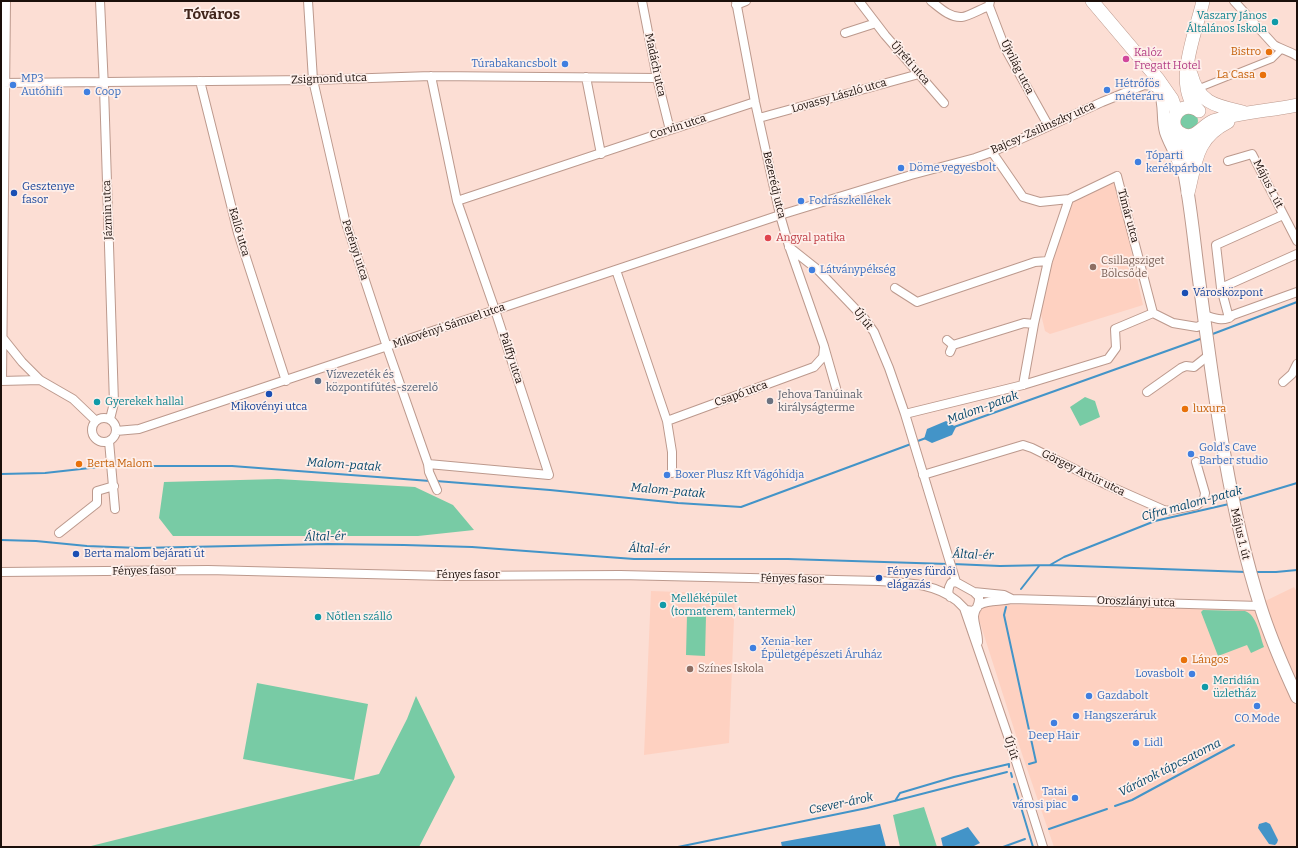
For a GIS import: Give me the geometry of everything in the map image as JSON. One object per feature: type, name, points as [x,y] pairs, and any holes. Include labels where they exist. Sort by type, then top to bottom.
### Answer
[{"type":"main road","points":[[1092,1],[1158,79],[1172,99],[1177,113]]},
{"type":"main road","points":[[1197,132],[1203,121],[1198,110],[1190,99],[1187,67],[1203,1]]},
{"type":"main road","points":[[1190,50],[1191,75],[1197,89],[1203,97],[1214,105],[1245,113]]},
{"type":"main road","points":[[1141,59],[1147,79],[1160,91],[1164,104],[1166,133],[1176,154],[1188,193]]},
{"type":"main road","points":[[1245,113],[1198,110],[1192,107],[1183,107],[1177,113],[1174,121],[1177,130],[1184,135],[1197,132],[1205,125],[1214,121],[1245,113],[1279,109],[1297,105]]},
{"type":"main road","points":[[1188,193],[1198,152],[1205,140],[1216,128],[1245,113]]},
{"type":"main road","name":"Május 1. út","points":[[1177,130],[1182,147],[1205,327],[1231,495],[1260,606],[1280,660],[1297,697]]},
{"type":"main road","name":"Május 1. út","points":[[1188,193],[1190,148],[1197,132]]},
{"type":"street","points":[[6,1],[3,83],[1,381],[40,380]]},
{"type":"street","name":"Jázmin utca","points":[[100,1],[114,403],[110,419]]},
{"type":"street","name":"Perényi utca","points":[[308,1],[313,80],[345,220],[436,490]]},
{"type":"street","name":"Madách utca","points":[[642,1],[657,78],[670,130]]},
{"type":"street","points":[[736,3],[746,1]]},
{"type":"street","name":"Újréti utca","points":[[859,1],[944,103]]},
{"type":"street","name":"Újvilág utca","points":[[931,1],[951,15],[963,17],[990,3],[1005,48],[1048,125]]},
{"type":"street","points":[[1234,1],[1274,45],[1281,50],[1290,51],[1297,56]]},
{"type":"street","name":"Bezerédj utca","points":[[736,3],[755,102],[780,215],[789,246],[824,346],[836,388]]},
{"type":"street","points":[[845,33],[876,23]]},
{"type":"street","points":[[1197,89],[1272,59],[1281,50]]},
{"type":"street","name":"Lovassy László utca","points":[[759,118],[919,74]]},
{"type":"street","name":"Zsigmond utca","points":[[3,83],[313,80],[431,76],[657,78]]},
{"type":"street","name":"Pálffy utca","points":[[428,468],[549,475],[495,310],[457,201],[431,76]]},
{"type":"street","points":[[586,77],[601,154]]},
{"type":"street","name":"Bajcsy-Zsilinszky utca","points":[[780,215],[992,152],[1048,125],[1102,102],[1147,79]]},
{"type":"street","name":"Kalló utca","points":[[200,81],[238,234],[286,381]]},
{"type":"street","name":"Corvin utca","points":[[457,201],[755,102]]},
{"type":"street","name":"Tímár utca","points":[[992,152],[1023,197],[1040,202],[1069,199],[1117,176],[1153,313]]},
{"type":"street","name":"Május 1. út","points":[[1228,161],[1252,154],[1297,241]]},
{"type":"street","points":[[1023,385],[1048,260],[1069,199]]},
{"type":"street","name":"Mikovényi Sámuel utca","points":[[116,431],[139,430],[780,215]]},
{"type":"street","name":"Május 1. út","points":[[1229,318],[1221,288],[1216,246],[1283,215]]},
{"type":"street","name":"Új út","points":[[789,246],[818,270],[864,318],[874,332],[889,368],[905,414],[954,573],[953,584],[948,592],[950,597]]},
{"type":"street","points":[[1221,288],[1297,254]]},
{"type":"street","points":[[894,288],[917,302],[1035,262],[1048,260]]},
{"type":"street","points":[[616,270],[667,421],[672,452],[672,473]]},
{"type":"street","points":[[905,414],[1023,385],[1108,359],[1116,348],[1115,329],[1153,313],[1173,323],[1205,327],[1233,315],[1297,292]]},
{"type":"street","points":[[950,346],[1024,323],[1034,324]]},
{"type":"street","points":[[2,337],[22,362],[40,380],[73,399],[96,421]]},
{"type":"street","name":"Csapó utca","points":[[667,421],[814,367],[824,357],[824,346]]},
{"type":"street","points":[[1147,392],[1181,368],[1186,366],[1194,367],[1209,355]]},
{"type":"street","points":[[1283,382],[1292,374],[1297,364]]},
{"type":"street","points":[[101,418],[110,419],[115,425],[116,431],[114,437],[109,441],[103,442],[97,440],[93,436],[93,425],[101,418]]},
{"type":"street","points":[[109,441],[115,508]]},
{"type":"street","name":"Görgey Artúr utca","points":[[923,475],[1023,445],[1032,448],[1106,485],[1166,511],[1197,505],[1204,499],[1205,493],[1196,462]]},
{"type":"street","points":[[59,533],[97,503],[96,491],[114,486]]},
{"type":"street","name":"Fényes fasor","points":[[1,572],[208,570],[446,576],[620,575],[879,581],[914,584],[935,588],[958,601],[964,608]]},
{"type":"street","points":[[953,584],[974,592],[979,597],[978,606]]},
{"type":"street","name":"Fényes fasor","points":[[935,588],[953,584]]},
{"type":"street","name":"Oroszlányi utca","points":[[974,592],[1004,595],[1012,599]]},
{"type":"street","name":"Oroszlányi utca","points":[[964,608],[971,611],[984,602],[1012,599],[1260,606]]},
{"type":"street","name":"Új út","points":[[978,606],[974,618],[979,649]]},
{"type":"street","name":"Új út","points":[[964,608],[973,638],[979,649],[1043,847]]},
{"type":"shaded area","name":"Csillagsziget Bölcsőde","points":[[1116,182],[1143,305],[1050,334],[1045,331],[1041,314],[1053,256],[1071,201]]},
{"type":"shaded area","points":[[1294,587],[1297,592],[1297,847],[1054,847],[1022,754],[974,604],[1251,608]]},
{"type":"shaded area","name":"Színes Iskola","points":[[651,591],[735,594],[729,743],[644,755]]},
{"type":"green space","points":[[1189,112],[1195,115],[1198,121],[1195,127],[1189,130],[1183,127],[1180,121],[1183,115]]},
{"type":"green space","points":[[1085,397],[1095,401],[1100,417],[1080,426],[1070,407]]},
{"type":"green space","points":[[278,479],[415,487],[453,505],[474,530],[418,536],[173,536],[159,518],[164,482]]},
{"type":"green space","points":[[1203,610],[1245,611],[1249,613],[1258,626],[1264,647],[1251,653],[1247,645],[1218,656],[1201,612]]},
{"type":"green space","points":[[687,615],[706,616],[705,656],[686,655]]},
{"type":"green space","points":[[257,683],[368,704],[354,780],[243,759]]},
{"type":"green space","points":[[416,696],[455,777],[419,847],[87,847],[379,774],[407,719]]},
{"type":"green space","points":[[924,807],[937,847],[900,847],[893,815]]},
{"type":"water","points":[[946,421],[956,427],[952,435],[932,443],[924,439],[927,429]]},
{"type":"water","points":[[1266,822],[1270,824],[1278,840],[1275,845],[1269,844],[1258,828],[1259,824]]},
{"type":"water","points":[[880,824],[886,847],[782,847],[781,842]]},
{"type":"water","points":[[968,827],[980,843],[972,847],[943,847],[941,838]]},
{"type":"waterway","name":"Malom-patak","points":[[1210,335],[1297,302]]},
{"type":"waterway","name":"Malom-patak","points":[[954,427],[1203,338]]},
{"type":"waterway","name":"Malom-patak","points":[[915,442],[926,438]]},
{"type":"waterway","name":"Malom-patak","points":[[436,481],[550,490],[678,503],[741,507],[911,444]]},
{"type":"waterway","name":"Malom-patak","points":[[1,474],[45,473],[108,466]]},
{"type":"waterway","name":"Malom-patak","points":[[113,466],[232,466],[430,481]]},
{"type":"waterway","name":"Cifra malom-patak","points":[[1237,501],[1297,483]]},
{"type":"waterway","name":"Cifra malom-patak","points":[[1050,565],[1064,557],[1155,521],[1229,504]]},
{"type":"waterway","name":"Által-ér","points":[[1,540],[139,548],[328,544],[404,545],[472,547],[634,559],[788,559],[948,564]]},
{"type":"waterway","name":"Által-ér","points":[[953,564],[1000,566],[1050,565],[1246,572]]},
{"type":"waterway","points":[[1021,589],[1039,566]]},
{"type":"waterway","name":"Által-ér","points":[[1254,572],[1297,570]]},
{"type":"waterway","points":[[1006,607],[1004,615],[1036,762],[1029,764]]},
{"type":"waterway","name":"Várárok tápcsatorna","points":[[1115,806],[1132,800],[1234,745]]},
{"type":"waterway","points":[[895,801],[900,793],[954,777],[1009,764],[1009,767]]},
{"type":"waterway","name":"Csever-árok","points":[[678,847],[867,808],[1007,772]]},
{"type":"waterway","points":[[1011,773],[1012,777]]},
{"type":"waterway","points":[[1014,784],[1033,847]]},
{"type":"waterway","name":"Várárok tápcsatorna","points":[[1049,829],[1107,809]]},
{"type":"waterway","name":"Várárok tápcsatorna","points":[[1003,847],[1025,839]]},
{"type":"place","name":"Vaszary János Általános Iskola","points":[[1275,22]]},
{"type":"place","name":"Bistro","points":[[1269,52]]},
{"type":"place","name":"Kalóz Fregatt Hotel","points":[[1126,59]]},
{"type":"place","name":"Túrabakancsbolt","points":[[565,64]]},
{"type":"place","name":"La Casa","points":[[1263,75]]},
{"type":"place","name":"MP3 Autóhifi","points":[[13,85]]},
{"type":"place","name":"Hétrőfös méteráru","points":[[1107,90]]},
{"type":"place","name":"Coop","points":[[87,92]]},
{"type":"place","name":"Tóparti kerékpárbolt","points":[[1138,162]]},
{"type":"place","name":"Döme vegyesbolt","points":[[901,168]]},
{"type":"place","name":"Gesztenye fasor","points":[[14,193]]},
{"type":"place","name":"Fodrászkellékek","points":[[801,201]]},
{"type":"place","name":"Angyal patika","points":[[768,238]]},
{"type":"place","name":"Csillagsziget Bölcsőde","points":[[1093,267]]},
{"type":"place","name":"Látványpékség","points":[[812,270]]},
{"type":"place","name":"Városközpont","points":[[1185,293]]},
{"type":"place","name":"Vízvezeték és központifűtés-szerelő","points":[[318,381]]},
{"type":"place","name":"Mikovényi utca","points":[[269,394]]},
{"type":"place","name":"Jehova Tanúinak királyságterme","points":[[770,401]]},
{"type":"place","name":"Gyerekek hallal","points":[[97,402]]},
{"type":"place","name":"luxura","points":[[1185,409]]},
{"type":"place","name":"Gold's Cave Barber studio","points":[[1191,454]]},
{"type":"place","name":"Berta Malom","points":[[79,464]]},
{"type":"place","name":"Boxer Plusz Kft Vágóhídja","points":[[667,475]]},
{"type":"place","name":"Berta malom bejárati út","points":[[76,554]]},
{"type":"place","name":"Fényes fürdői elágazás","points":[[879,578]]},
{"type":"place","name":"Melléképület (tornaterem, tantermek)","points":[[663,605]]},
{"type":"place","name":"Nőtlen szálló","points":[[318,617]]},
{"type":"place","name":"Xenia-ker Épületgépészeti Áruház","points":[[753,648]]},
{"type":"place","name":"Lángos","points":[[1184,660]]},
{"type":"place","name":"Színes Iskola","points":[[690,669]]},
{"type":"place","name":"Lovasbolt","points":[[1192,674]]},
{"type":"place","name":"Meridián üzletház","points":[[1205,687]]},
{"type":"place","name":"Gazdabolt","points":[[1089,696]]},
{"type":"place","name":"CO.Mode","points":[[1257,706]]},
{"type":"place","name":"Hangszeráruk","points":[[1076,716]]},
{"type":"place","name":"Deep Hair","points":[[1054,723]]},
{"type":"place","name":"Lidl","points":[[1136,743]]},
{"type":"place","name":"Tatai városi piac","points":[[1075,798]]},
{"type":"district","name":"Tóváros","points":[[212,15]]}]
